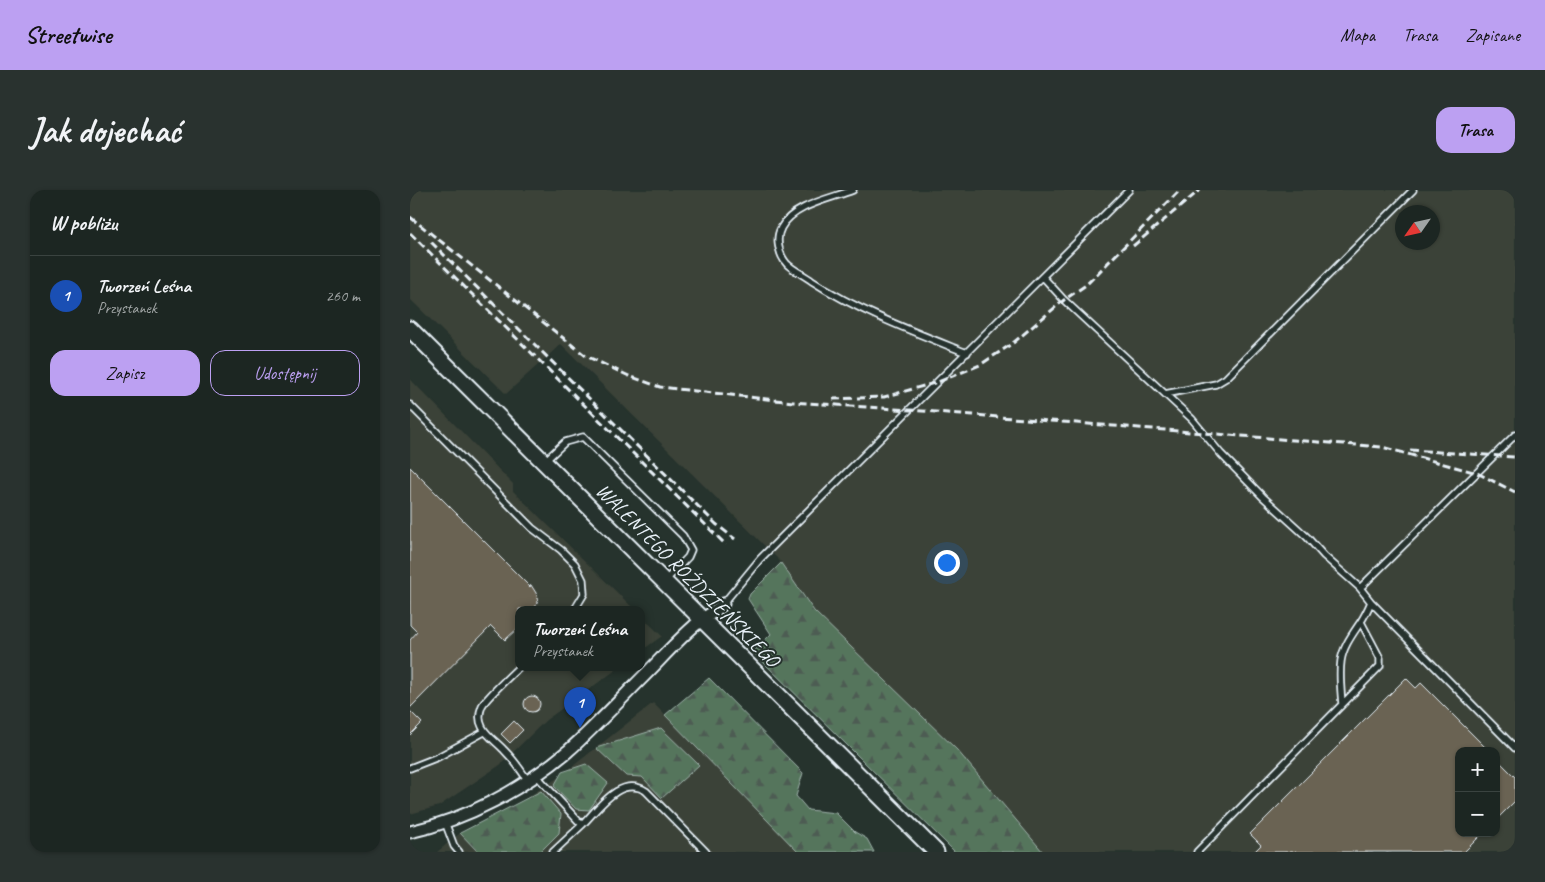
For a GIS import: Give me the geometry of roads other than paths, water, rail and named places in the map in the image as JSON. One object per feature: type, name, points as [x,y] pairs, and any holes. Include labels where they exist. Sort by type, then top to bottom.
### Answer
[{"type":"street","name":"WALENTEGO ROŹDZIEŃSKIEGO","points":[[410,329],[936,852]]},
{"type":"street","points":[[410,832],[444,822],[496,800],[532,778],[568,750],[693,627],[723,604]]},
{"type":"lane","points":[[852,190],[798,210],[787,220],[780,229],[778,238],[780,252],[787,264],[822,287],[884,320],[967,353]]},
{"type":"lane","points":[[723,604],[760,558],[1129,190]]},
{"type":"lane","points":[[1165,394],[1216,384],[1226,378],[1413,190]]},
{"type":"lane","points":[[1043,277],[1064,300],[1192,419],[1221,454],[1263,497],[1360,588],[1371,602],[1515,748]]},
{"type":"lane","points":[[410,405],[532,528],[561,550],[575,564],[583,580],[584,594],[577,606]]},
{"type":"lane","points":[[1360,588],[1515,435]]},
{"type":"lane","points":[[544,462],[565,442],[583,437],[676,529],[683,536],[691,550],[688,557],[665,582]]},
{"type":"lane","points":[[1342,704],[1341,659],[1344,649],[1371,602]]},
{"type":"lane","points":[[1197,852],[1380,666],[1380,658],[1361,622]]},
{"type":"lane","points":[[515,671],[482,705],[479,720],[484,732],[582,825]]},
{"type":"lane","points":[[410,768],[438,757],[484,732]]},
{"type":"lane","points":[[553,852],[614,792],[630,786],[639,787],[646,791],[706,852]]},
{"type":"lane","points":[[444,822],[454,846],[459,852]]},
{"type":"railway","points":[[833,399],[884,397],[938,382],[980,365],[1013,343],[1064,300],[1086,285],[1180,190]]},
{"type":"railway","points":[[1133,246],[1200,190]]},
{"type":"railway","points":[[410,217],[586,356],[629,376],[660,387],[793,402],[1382,447],[1477,473],[1515,492]]},
{"type":"railway","points":[[410,233],[726,545]]},
{"type":"railway","points":[[431,242],[716,524],[735,539]]},
{"type":"railway","points":[[1410,450],[1515,457]]},
{"type":"place","name":"Tworzeń Leśna","points":[[580,728]]}]
